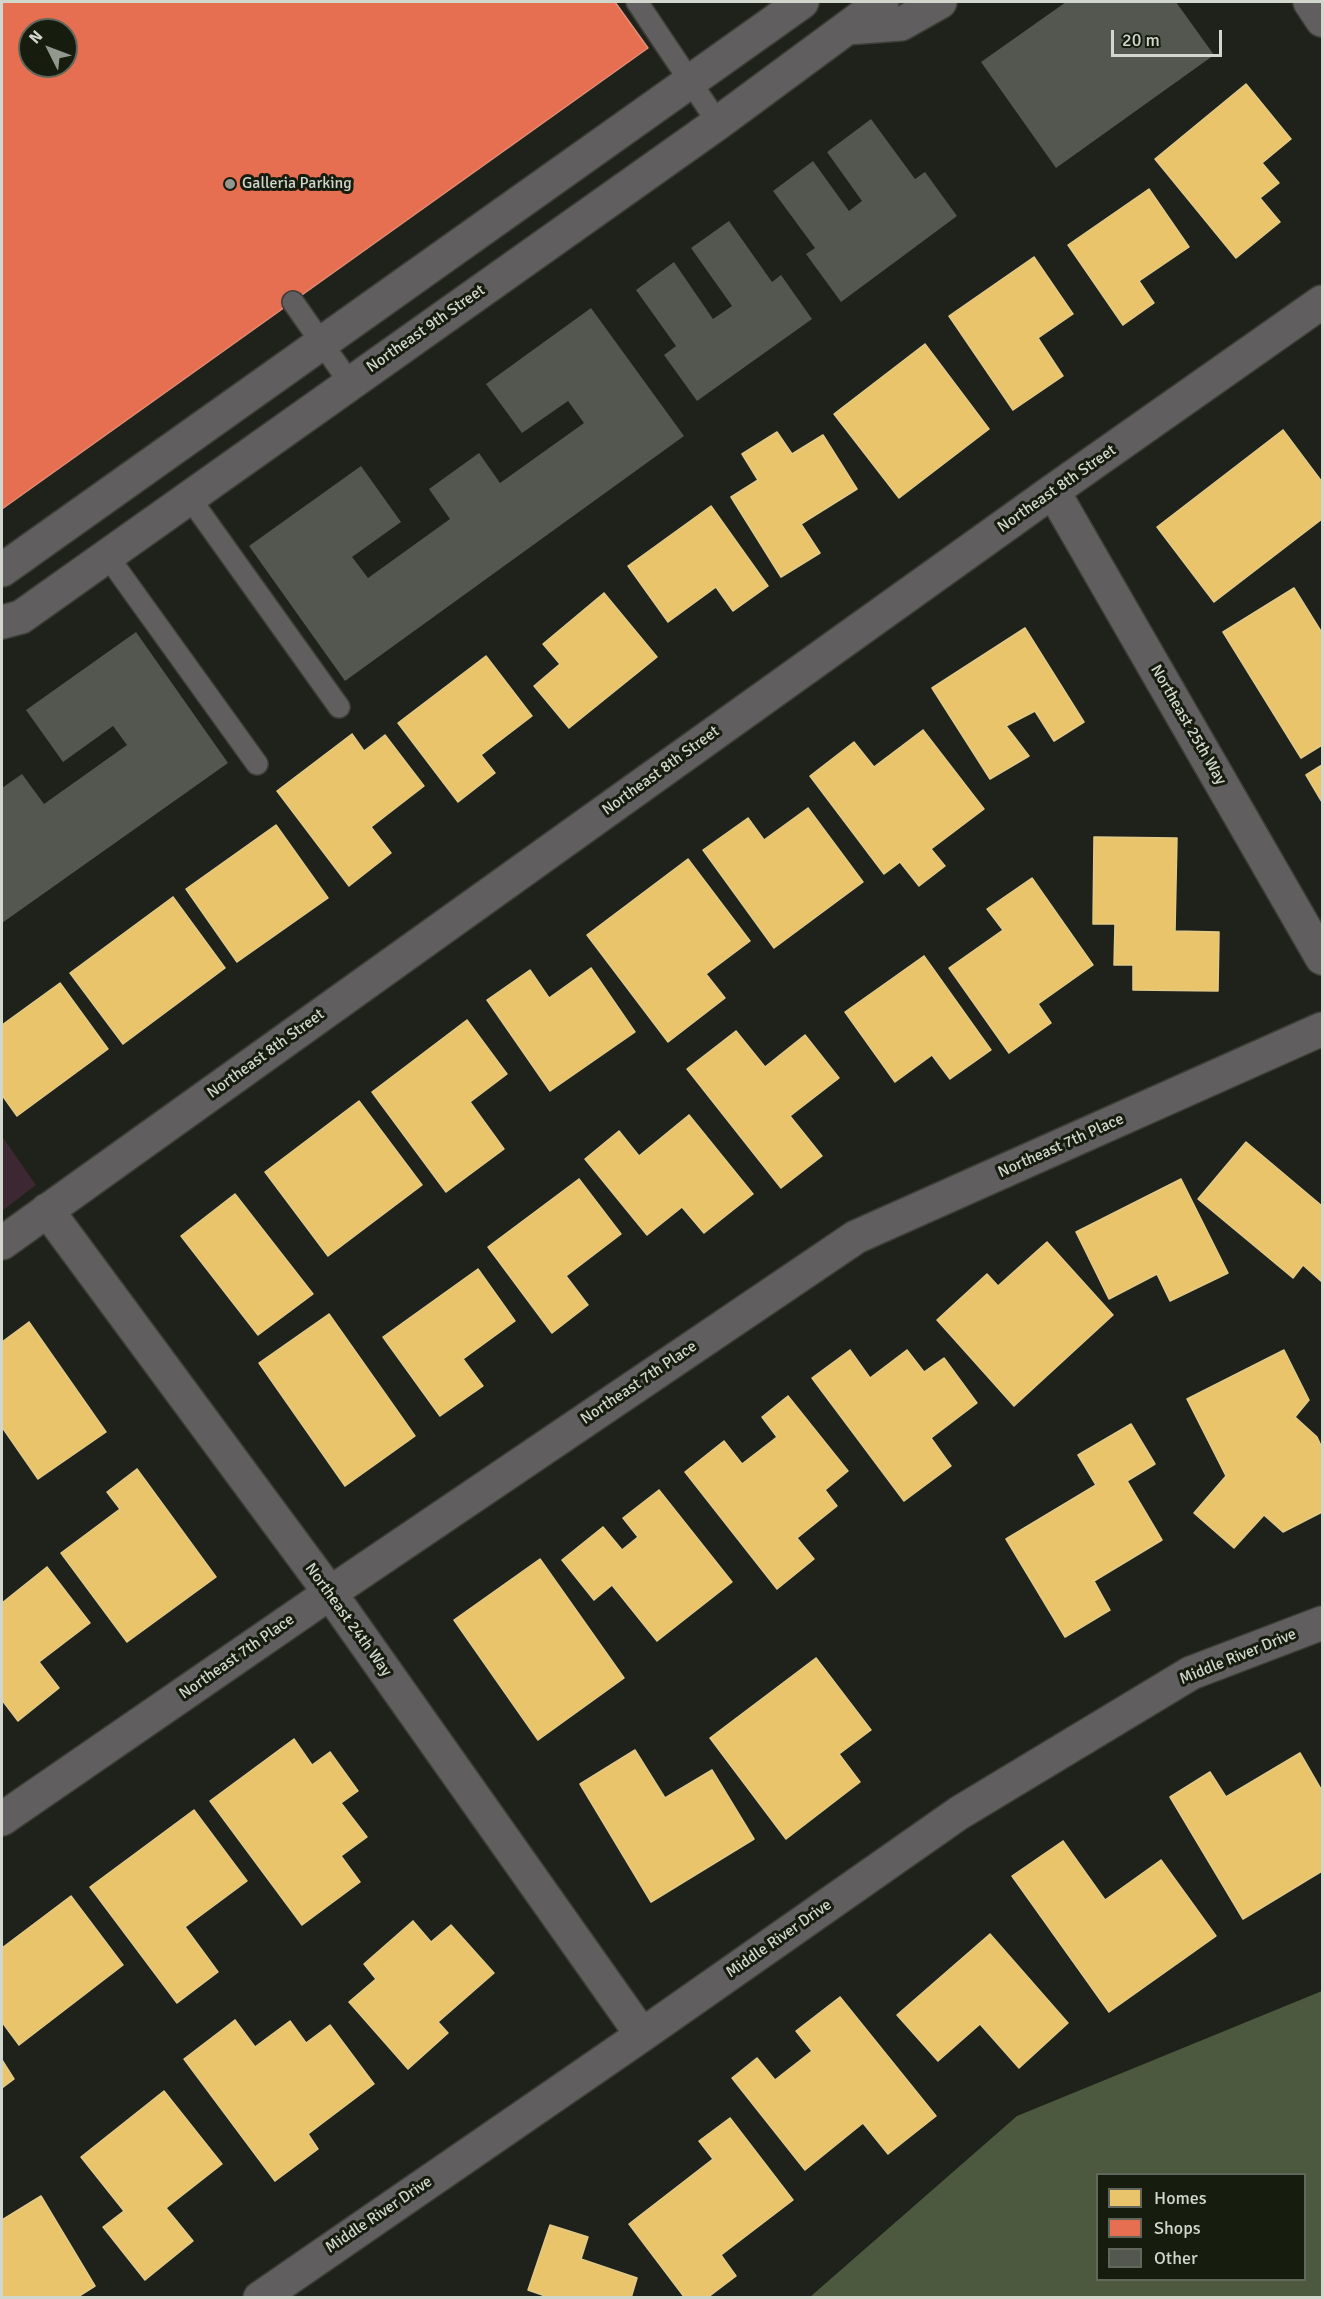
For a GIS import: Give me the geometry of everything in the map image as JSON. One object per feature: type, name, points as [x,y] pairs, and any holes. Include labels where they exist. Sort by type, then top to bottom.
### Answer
[{"type":"street","points":[[2,570],[802,2]]},
{"type":"street","name":"Northeast 9th Street","points":[[2,621],[21,617],[718,123],[882,2]]},
{"type":"street","points":[[847,28],[901,24],[940,2]]},
{"type":"street","points":[[1310,2],[1323,20]]},
{"type":"street","name":"Northeast 8th Street","points":[[2,1243],[1053,491],[1323,302]]},
{"type":"street","name":"Northeast 25th Way","points":[[1053,491],[1323,958]]},
{"type":"street","name":"Northeast 7th Place","points":[[2,1820],[330,1593],[856,1237],[1323,1029]]},
{"type":"street","name":"Northeast 24th Way","points":[[47,1210],[330,1593],[642,2035]]},
{"type":"street","name":"Middle River Drive","points":[[260,2298],[959,1813],[1191,1674],[1323,1623]]},
{"type":"lane","points":[[637,2],[718,123]]},
{"type":"lane","points":[[293,302],[350,383]]},
{"type":"lane","points":[[189,497],[339,707]]},
{"type":"lane","points":[[106,555],[257,764]]},
{"type":"shaded area","points":[[2,1136],[36,1185],[2,1211]]},
{"type":"shaded area","points":[[1322,1991],[1322,2297],[810,2297],[1017,2116]]},
{"type":"building: Homes","points":[[1246,84],[1291,139],[1262,163],[1279,183],[1260,198],[1280,222],[1236,258],[1155,159]]},
{"type":"building: Homes","points":[[1149,189],[1189,247],[1139,281],[1154,303],[1123,325],[1068,245]]},
{"type":"building: Homes","points":[[1034,257],[1073,314],[1038,338],[1063,376],[1013,410],[949,316]]},
{"type":"building: Homes","points":[[925,344],[989,429],[899,498],[834,414]]},
{"type":"building: Homes","points":[[1283,430],[1322,482],[1322,519],[1214,602],[1157,527]]},
{"type":"building: Homes","points":[[777,432],[792,454],[823,435],[857,489],[801,524],[820,553],[781,577],[731,497],[758,480],[742,454]]},
{"type":"building: Homes","points":[[711,506],[768,586],[733,611],[716,587],[668,622],[628,566]]},
{"type":"building: Homes","points":[[1294,588],[1322,633],[1322,745],[1301,758],[1223,632]]},
{"type":"building: Homes","points":[[604,593],[657,657],[569,728],[534,686],[560,664],[543,644]]},
{"type":"building: Homes","points":[[1025,628],[1084,722],[1054,741],[1035,711],[1006,726],[1029,756],[990,779],[932,688]]},
{"type":"building: Homes","points":[[486,656],[532,716],[481,755],[495,773],[458,802],[398,723]]},
{"type":"building: Homes","points":[[923,730],[984,809],[931,849],[945,866],[919,886],[900,862],[884,874],[810,776],[854,742],[874,767]]},
{"type":"building: Homes","points":[[352,734],[364,751],[385,735],[424,786],[371,827],[391,853],[349,886],[277,791]]},
{"type":"building: Homes","points":[[1322,765],[1322,802],[1306,775]]},
{"type":"building: Homes","points":[[808,808],[863,882],[774,948],[703,850],[748,818],[764,840]]},
{"type":"building: Homes","points":[[276,825],[328,898],[237,962],[186,889]]},
{"type":"building: Homes","points":[[1094,837],[1177,838],[1175,931],[1219,932],[1218,991],[1133,990],[1133,965],[1114,965],[1115,924],[1093,924]]},
{"type":"building: Homes","points":[[688,859],[750,941],[706,974],[725,998],[668,1042],[587,935]]},
{"type":"building: Homes","points":[[1032,878],[1093,965],[1038,1004],[1051,1023],[1009,1053],[949,968],[1003,930],[987,909]]},
{"type":"building: Homes","points":[[173,897],[225,968],[123,1044],[70,973]]},
{"type":"building: Homes","points":[[924,956],[991,1050],[950,1079],[932,1055],[895,1082],[845,1012]]},
{"type":"building: Homes","points":[[591,968],[635,1032],[550,1091],[487,1000],[530,970],[549,998]]},
{"type":"building: Homes","points":[[60,983],[108,1049],[17,1116],[2,1095],[2,1025]]},
{"type":"building: Homes","points":[[467,1020],[507,1074],[470,1102],[504,1149],[446,1192],[372,1092]]},
{"type":"building: Homes","points":[[736,1031],[765,1067],[805,1035],[839,1078],[790,1116],[822,1156],[781,1188],[687,1069]]},
{"type":"building: Homes","points":[[359,1101],[422,1185],[328,1256],[265,1172]]},
{"type":"building: Homes","points":[[689,1115],[753,1194],[704,1233],[682,1207],[647,1235],[585,1159],[619,1131],[639,1156]]},
{"type":"building: Homes","points":[[1246,1142],[1322,1206],[1322,1282],[1303,1265],[1293,1278],[1198,1199]]},
{"type":"building: Homes","points":[[579,1179],[621,1234],[566,1276],[588,1305],[552,1333],[488,1247]]},
{"type":"building: Homes","points":[[1181,1179],[1228,1273],[1170,1301],[1157,1274],[1109,1299],[1076,1232]]},
{"type":"building: Homes","points":[[235,1194],[313,1294],[258,1335],[181,1236]]},
{"type":"building: Homes","points":[[1047,1242],[1113,1315],[1014,1406],[937,1320],[987,1274],[998,1286]]},
{"type":"building: Homes","points":[[478,1269],[515,1321],[463,1359],[483,1386],[440,1416],[383,1337]]},
{"type":"building: Homes","points":[[329,1314],[415,1436],[345,1486],[259,1363]]},
{"type":"building: Homes","points":[[29,1322],[106,1432],[38,1479],[2,1427],[2,1342]]},
{"type":"building: Homes","points":[[850,1350],[870,1378],[907,1350],[924,1372],[944,1358],[977,1403],[931,1438],[951,1466],[904,1501],[812,1378]]},
{"type":"building: Homes","points":[[1284,1350],[1309,1400],[1295,1417],[1317,1437],[1322,1448],[1322,1512],[1283,1532],[1264,1515],[1234,1548],[1194,1513],[1226,1476],[1187,1399]]},
{"type":"building: Homes","points":[[788,1396],[848,1471],[825,1490],[837,1506],[797,1538],[814,1559],[777,1589],[685,1472],[724,1441],[742,1464],[777,1437],[762,1417]]},
{"type":"building: Homes","points":[[1131,1424],[1155,1464],[1127,1481],[1162,1540],[1094,1581],[1110,1610],[1065,1637],[1006,1539],[1096,1485],[1078,1455]]},
{"type":"building: Homes","points":[[137,1469],[216,1577],[127,1642],[61,1553],[120,1509],[107,1492]]},
{"type":"building: Homes","points":[[659,1490],[732,1582],[657,1641],[612,1585],[594,1600],[562,1560],[603,1527],[622,1550],[638,1537],[623,1518]]},
{"type":"building: Homes","points":[[540,1559],[624,1678],[538,1740],[454,1620]]},
{"type":"building: Homes","points":[[47,1567],[90,1623],[39,1662],[59,1688],[18,1721],[2,1700],[2,1603]]},
{"type":"building: Homes","points":[[816,1658],[871,1730],[839,1754],[860,1782],[786,1839],[710,1738]]},
{"type":"building: Homes","points":[[294,1739],[312,1765],[330,1752],[358,1791],[341,1803],[367,1837],[341,1856],[360,1882],[302,1925],[210,1801]]},
{"type":"building: Homes","points":[[635,1750],[665,1798],[712,1770],[754,1839],[651,1902],[580,1784]]},
{"type":"building: Homes","points":[[1300,1753],[1322,1791],[1322,1871],[1243,1919],[1170,1797],[1210,1772],[1226,1797]]},
{"type":"building: Homes","points":[[194,1810],[247,1881],[185,1927],[218,1972],[177,2003],[90,1887]]},
{"type":"building: Homes","points":[[1063,1841],[1105,1900],[1161,1860],[1216,1936],[1109,2012],[1012,1876]]},
{"type":"building: Homes","points":[[71,1896],[123,1965],[19,2045],[2,2022],[2,1948]]},
{"type":"building: Homes","points":[[413,1921],[431,1942],[451,1925],[494,1973],[438,2022],[448,2033],[408,2069],[349,2002],[376,1979],[364,1964]]},
{"type":"building: Homes","points":[[990,1934],[1068,2023],[1019,2068],[980,2024],[938,2061],[897,2015]]},
{"type":"building: Homes","points":[[840,1997],[936,2116],[888,2154],[863,2123],[805,2170],[732,2078],[757,2058],[775,2080],[812,2051],[796,2031]]},
{"type":"building: Homes","points":[[235,2020],[255,2047],[290,2021],[306,2043],[330,2025],[374,2084],[308,2134],[318,2149],[275,2181],[184,2059]]},
{"type":"building: Homes","points":[[2,2060],[14,2079],[2,2088]]},
{"type":"building: Homes","points":[[164,2091],[222,2164],[166,2208],[193,2241],[145,2280],[103,2227],[124,2211],[81,2157]]},
{"type":"building: Homes","points":[[730,2118],[793,2200],[721,2255],[736,2276],[707,2298],[685,2298],[629,2224],[713,2159],[699,2141]]},
{"type":"building: Homes","points":[[41,2196],[95,2286],[76,2298],[2,2298],[2,2220]]},
{"type":"building: Homes","points":[[550,2225],[588,2237],[581,2259],[637,2278],[631,2298],[551,2298],[528,2290]]},
{"type":"building: Shops","name":"Galleria Parking","points":[[2,2],[615,2],[648,48],[2,509]]},
{"type":"building: Other","points":[[1066,2],[1176,2],[1214,55],[1056,168],[981,62]]},
{"type":"building: Other","points":[[871,119],[915,179],[925,172],[957,216],[841,302],[806,254],[815,248],[773,191],[813,161],[849,211],[862,201],[827,152]]},
{"type":"building: Other","points":[[729,221],[772,282],[781,275],[812,319],[697,401],[664,355],[676,346],[636,290],[674,262],[713,319],[732,306],[691,248]]},
{"type":"building: Other","points":[[591,308],[684,436],[345,681],[249,546],[361,466],[401,522],[352,557],[368,578],[450,519],[429,489],[479,453],[500,483],[584,423],[568,401],[522,433],[486,384]]},
{"type":"building: Other","points":[[136,632],[228,763],[2,923],[2,788],[22,774],[44,804],[127,745],[113,726],[63,762],[26,710]]},
{"type":"place","name":"Galleria Parking","points":[[230,184]]}]
